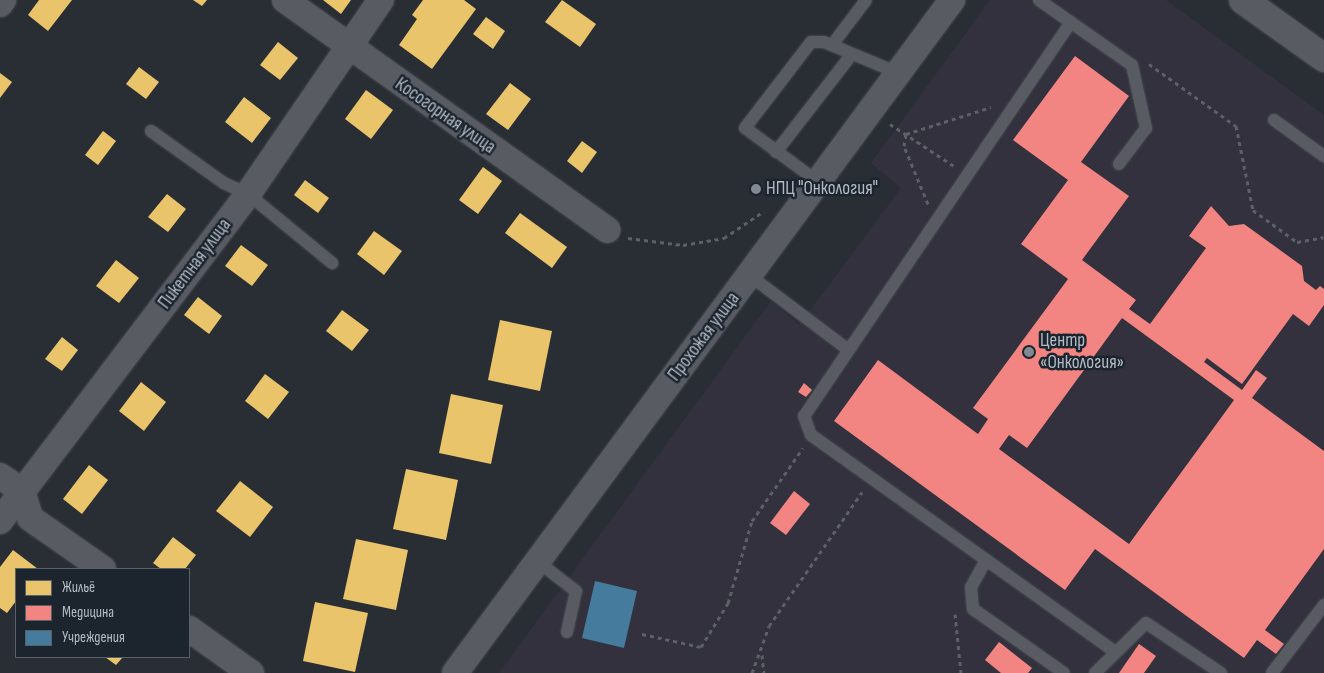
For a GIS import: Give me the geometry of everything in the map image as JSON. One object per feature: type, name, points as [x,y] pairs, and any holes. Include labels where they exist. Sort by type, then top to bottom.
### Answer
[{"type":"street","points":[[0,4],[3,0]]},
{"type":"street","name":"Косогорная улица","points":[[284,0],[345,46],[607,230]]},
{"type":"street","name":"Пикетная улица","points":[[0,521],[248,194],[345,46],[381,0]]},
{"type":"street","name":"Прохожая улица","points":[[454,673],[749,275],[896,72],[952,0]]},
{"type":"street","points":[[1243,0],[1324,58]]},
{"type":"street","points":[[0,476],[22,491],[30,518],[102,568]]},
{"type":"street","points":[[190,630],[251,673]]},
{"type":"lane","points":[[832,45],[866,0]]},
{"type":"lane","points":[[1039,0],[1132,65],[1146,128],[1119,164]]},
{"type":"lane","points":[[1070,22],[1013,100],[846,348],[804,416],[811,436],[985,562],[1115,652]]},
{"type":"lane","points":[[817,181],[745,128],[812,42],[832,45],[896,72]]},
{"type":"lane","points":[[776,152],[852,54]]},
{"type":"lane","points":[[1274,120],[1324,156]]},
{"type":"lane","points":[[152,132],[224,183],[248,194],[332,263]]},
{"type":"lane","points":[[749,275],[846,348]]},
{"type":"lane","points":[[537,562],[576,591],[567,632]]},
{"type":"lane","points":[[985,562],[971,587],[973,609],[1064,673]]},
{"type":"lane","points":[[1272,673],[1324,605]]},
{"type":"lane","points":[[1095,673],[1146,623],[1221,673]]},
{"type":"path","points":[[1142,59],[1236,126],[1253,210],[1297,242],[1324,237]]},
{"type":"path","points":[[906,134],[1013,100]]},
{"type":"path","points":[[890,123],[964,174]]},
{"type":"path","points":[[906,134],[904,146],[934,220]]},
{"type":"path","points":[[607,230],[648,244],[683,245],[724,238],[770,205]]},
{"type":"path","points":[[642,634],[701,647],[728,602],[752,521],[811,436]]},
{"type":"path","points":[[752,673],[762,654],[769,626],[870,479]]},
{"type":"path","points":[[762,654],[764,673]]},
{"type":"shaded area","name":"Центр «Онкология»","points":[[990,0],[1166,0],[1324,115],[1324,673],[499,673],[771,301],[799,325],[901,188],[871,163]]},
{"type":"building: Жильё","points":[[39,0],[72,0],[48,31],[28,15]]},
{"type":"building: Жильё","points":[[193,0],[207,0],[202,6]]},
{"type":"building: Жильё","points":[[323,0],[351,0],[341,14]]},
{"type":"building: Жильё","points":[[423,0],[464,0],[476,9],[432,69],[399,45],[417,19],[412,15]]},
{"type":"building: Жильё","points":[[562,0],[596,24],[580,47],[545,22]]},
{"type":"building: Жильё","points":[[486,17],[505,31],[493,49],[473,34]]},
{"type":"building: Жильё","points":[[278,42],[298,58],[280,80],[260,65]]},
{"type":"building: Жильё","points":[[139,67],[159,82],[146,99],[126,84]]},
{"type":"building: Жильё","points":[[0,73],[12,82],[0,98]]},
{"type":"building: Жильё","points":[[510,83],[531,99],[508,130],[486,114]]},
{"type":"building: Жильё","points":[[366,90],[393,110],[371,139],[345,119]]},
{"type":"building: Жильё","points":[[244,97],[271,118],[252,143],[225,122]]},
{"type":"building: Жильё","points":[[103,131],[116,141],[98,165],[85,155]]},
{"type":"building: Жильё","points":[[582,141],[597,152],[582,173],[567,161]]},
{"type":"building: Жильё","points":[[483,167],[502,181],[478,214],[459,200]]},
{"type":"building: Жильё","points":[[305,180],[329,198],[318,213],[294,195]]},
{"type":"building: Жильё","points":[[167,194],[186,209],[168,232],[148,217]]},
{"type":"building: Жильё","points":[[520,213],[567,247],[552,268],[505,233]]},
{"type":"building: Жильё","points":[[374,231],[402,251],[384,275],[357,254]]},
{"type":"building: Жильё","points":[[241,245],[268,265],[252,286],[225,266]]},
{"type":"building: Жильё","points":[[116,260],[139,278],[119,303],[96,286]]},
{"type":"building: Жильё","points":[[198,297],[222,316],[209,334],[184,315]]},
{"type":"building: Жильё","points":[[342,310],[369,330],[352,351],[326,331]]},
{"type":"building: Жильё","points":[[500,320],[552,331],[540,391],[488,380]]},
{"type":"building: Жильё","points":[[62,337],[78,350],[62,371],[45,359]]},
{"type":"building: Жильё","points":[[265,374],[289,392],[268,419],[245,401]]},
{"type":"building: Жильё","points":[[141,382],[166,402],[144,431],[119,411]]},
{"type":"building: Жильё","points":[[451,394],[503,405],[491,464],[439,453]]},
{"type":"building: Жильё","points":[[89,465],[108,480],[82,514],[63,499]]},
{"type":"building: Жильё","points":[[406,469],[458,480],[446,540],[393,529]]},
{"type":"building: Жильё","points":[[240,481],[273,507],[250,537],[216,511]]},
{"type":"building: Жильё","points":[[173,537],[196,555],[186,568],[160,568],[153,563]]},
{"type":"building: Жильё","points":[[356,539],[408,550],[396,610],[343,599]]},
{"type":"building: Жильё","points":[[13,550],[37,568],[15,568],[15,602],[7,613],[0,608],[0,567]]},
{"type":"building: Жильё","points":[[315,602],[368,613],[355,672],[303,661]]},
{"type":"building: Жильё","points":[[106,658],[122,658],[116,665]]},
{"type":"building: Медицина","points":[[1075,56],[1129,96],[1081,162],[1129,196],[1082,260],[1136,300],[1129,309],[1150,324],[1206,248],[1189,236],[1211,206],[1229,226],[1244,224],[1302,266],[1304,281],[1316,290],[1320,286],[1324,289],[1324,305],[1309,326],[1293,314],[1242,384],[1207,358],[1204,362],[1242,390],[1256,370],[1267,378],[1252,398],[1324,451],[1324,549],[1265,630],[1284,644],[1276,654],[1257,640],[1244,658],[1095,549],[1065,590],[834,421],[878,360],[978,434],[988,419],[973,408],[1068,279],[1021,244],[1068,180],[1013,140]],"holes":[[[1122,318],[1234,400],[1129,544],[999,449],[1009,435],[1027,448]]]},
{"type":"building: Медицина","points":[[804,383],[812,390],[806,397],[798,392]]},
{"type":"building: Медицина","points":[[794,491],[810,504],[786,535],[770,523]]},
{"type":"building: Медицина","points":[[999,642],[1032,668],[1028,673],[1001,673],[985,660]]},
{"type":"building: Медицина","points":[[1139,644],[1156,656],[1144,673],[1119,673]]},
{"type":"building: Учреждения","points":[[595,581],[637,591],[624,648],[582,638]]},
{"type":"place","name":"НПЦ \"Онкология\"","points":[[756,189]]},
{"type":"place","name":"Центр «Онкология»","points":[[1029,352]]}]
